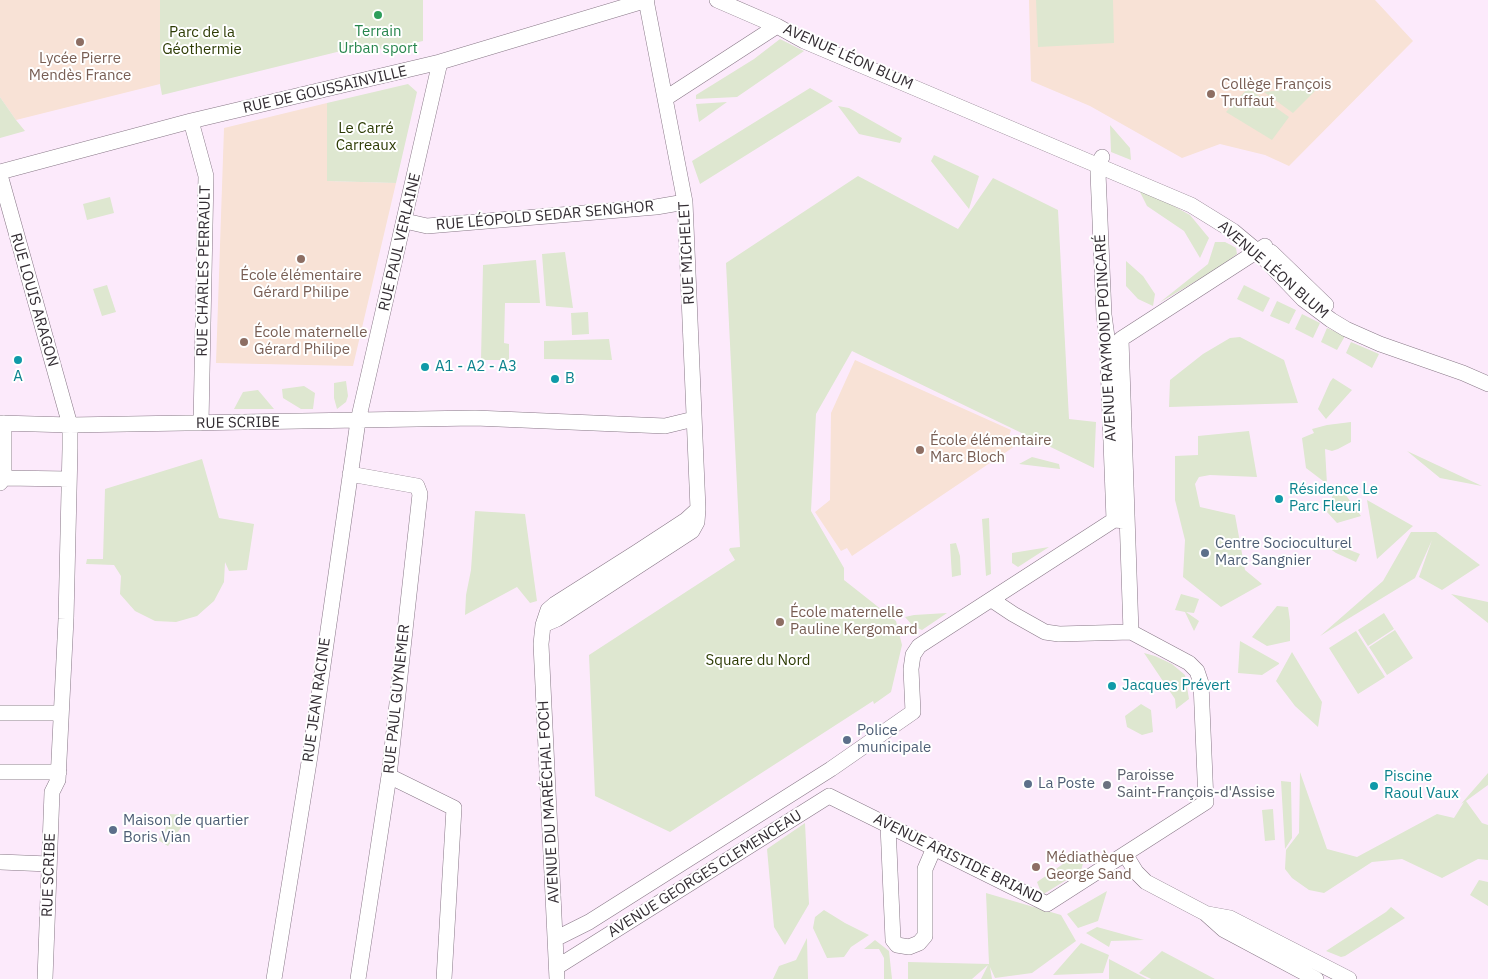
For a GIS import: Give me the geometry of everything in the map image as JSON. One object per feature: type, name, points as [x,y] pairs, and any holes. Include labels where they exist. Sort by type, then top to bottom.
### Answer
[{"type":"street","name":"RUE DE GOUSSAINVILLE","points":[[0,174],[191,121],[440,62],[647,0]]},
{"type":"street","name":"RUE MICHELET","points":[[543,625],[557,618],[692,531],[697,522],[685,202],[647,0]]},
{"type":"street","name":"AVENUE LÉON BLUM","points":[[717,0],[777,26],[807,32],[1100,161],[1198,199],[1244,227],[1303,299],[1346,329],[1408,355],[1488,384]]},
{"type":"street","points":[[666,98],[777,26]]},
{"type":"street","name":"RUE PAUL VERLAINE","points":[[358,421],[440,62]]},
{"type":"street","name":"RUE CHARLES PERRAULT","points":[[191,121],[206,176],[201,423]]},
{"type":"street","name":"AVENUE RAYMOND POINCARÉ","points":[[1100,161],[1104,314],[1114,338],[1120,520],[1132,632]]},
{"type":"street","name":"RUE LOUIS ARAGON","points":[[0,174],[70,425]]},
{"type":"street","name":"RUE LÉOPOLD SEDAR SENGHOR","points":[[404,221],[427,226],[656,207],[685,202]]},
{"type":"street","name":"AVENUE LÉON BLUM","points":[[1261,249],[1324,304],[1365,330],[1409,348],[1488,374]]},
{"type":"street","points":[[1114,338],[1261,249]]},
{"type":"street","name":"RUE SCRIBE","points":[[45,979],[52,792],[58,780],[59,772],[66,619],[70,425],[475,418],[665,426],[694,419]]},
{"type":"street","name":"RUE JEAN RACINE","points":[[274,979],[310,756],[358,421]]},
{"type":"street","points":[[69,479],[2,481],[2,423],[70,425]]},
{"type":"street","name":"RUE PAUL GUYNEMER","points":[[350,474],[416,486],[420,494],[389,776],[358,979]]},
{"type":"street","points":[[1120,520],[992,600],[1046,632],[1132,632],[1189,663],[1197,671],[1201,683],[1206,802],[1125,854],[1136,872],[1146,882],[1205,913],[1224,930],[1316,979]]},
{"type":"street","name":"AVENUE GEORGES CLEMENCEAU","points":[[556,939],[589,922],[831,769],[913,712],[912,655],[919,646],[992,600]]},
{"type":"street","name":"AVENUE DU MARÉCHAL FOCH","points":[[543,625],[541,644],[557,973]]},
{"type":"street","points":[[0,713],[61,712]]},
{"type":"street","points":[[829,796],[831,769]]},
{"type":"street","points":[[0,772],[59,772]]},
{"type":"street","points":[[389,776],[454,808],[444,979]]},
{"type":"street","name":"AVENUE GEORGES CLEMENCEAU","points":[[557,973],[829,796]]},
{"type":"street","name":"AVENUE ARISTIDE BRIAND","points":[[829,796],[1047,904],[1125,854]]},
{"type":"street","points":[[888,825],[893,940],[897,945],[909,947],[919,943],[925,936],[925,869],[934,848]]},
{"type":"street","points":[[0,862],[49,864]]},
{"type":"street","points":[[1205,913],[1230,918],[1349,979]]},
{"type":"shaded area","name":"Lycée Pierre Mendès France","points":[[0,0],[160,0],[160,84],[16,120],[0,97]]},
{"type":"shaded area","name":"Collège François Truffaut","points":[[1029,0],[1375,0],[1413,41],[1289,166],[1265,155],[1220,144],[1182,158],[1090,106],[1031,81]]},
{"type":"shaded area","points":[[327,103],[327,181],[396,183],[353,366],[216,363],[224,128]]},
{"type":"shaded area","name":"École élémentaire Marc Bloch","points":[[855,360],[1011,430],[1009,436],[1021,442],[852,556],[847,548],[841,551],[815,512],[830,500],[831,413]]},
{"type":"green space","name":"Parc de la Géothermie","points":[[160,0],[423,0],[423,41],[390,48],[341,51],[162,95],[160,84]]},
{"type":"green space","points":[[1036,0],[1113,0],[1114,43],[1038,47]]},
{"type":"green space","points":[[780,39],[804,51],[737,97],[696,99],[696,95],[754,59]]},
{"type":"green space","name":"Le Carré Carreaux","points":[[408,84],[417,92],[396,183],[327,181],[327,103]]},
{"type":"green space","points":[[1320,86],[1293,113],[1264,92]]},
{"type":"green space","points":[[810,88],[833,101],[700,184],[692,161]]},
{"type":"green space","points":[[1248,88],[1289,117],[1272,140],[1226,112]]},
{"type":"green space","points":[[0,97],[16,120],[25,131],[0,138]]},
{"type":"green space","points":[[727,102],[699,122],[696,104]]},
{"type":"green space","points":[[838,106],[849,108],[902,138],[900,143],[859,134]]},
{"type":"green space","points":[[1110,125],[1130,148],[1131,160],[1111,152]]},
{"type":"green space","points":[[934,155],[979,176],[969,209],[931,161]]},
{"type":"green space","name":"Square du Nord","points":[[858,176],[958,229],[993,178],[1058,210],[1069,419],[1096,422],[1094,468],[852,351],[816,414],[811,511],[844,568],[844,580],[896,621],[902,645],[891,692],[874,704],[873,701],[670,832],[595,796],[589,655],[735,560],[729,550],[730,548],[740,547],[726,263]]},
{"type":"green space","points":[[1139,190],[1152,194],[1190,215],[1209,238],[1200,258],[1184,231],[1147,206]]},
{"type":"green space","points":[[110,197],[114,213],[87,220],[83,204]]},
{"type":"green space","points":[[1215,242],[1225,242],[1231,245],[1236,248],[1237,254],[1220,267],[1159,303],[1208,264]]},
{"type":"green space","points":[[565,252],[573,308],[546,306],[542,254]]},
{"type":"green space","points":[[536,260],[540,303],[505,303],[504,343],[509,344],[509,360],[481,360],[483,265]]},
{"type":"green space","points":[[1126,261],[1143,276],[1155,294],[1153,306],[1138,299],[1126,286]]},
{"type":"green space","points":[[107,285],[116,312],[102,316],[93,289]]},
{"type":"green space","points":[[1244,285],[1270,298],[1263,312],[1237,299]]},
{"type":"green space","points":[[1277,301],[1296,310],[1289,324],[1270,316]]},
{"type":"green space","points":[[588,312],[589,334],[572,335],[571,313]]},
{"type":"green space","points":[[1302,314],[1320,323],[1313,338],[1295,329]]},
{"type":"green space","points":[[1327,328],[1345,336],[1337,350],[1321,342]]},
{"type":"green space","points":[[1240,337],[1284,360],[1298,403],[1169,407],[1170,380],[1203,354],[1230,338]]},
{"type":"green space","points":[[609,339],[612,360],[544,359],[544,341]]},
{"type":"green space","points":[[1351,342],[1379,354],[1372,368],[1346,353]]},
{"type":"green space","points":[[1333,378],[1352,390],[1326,419],[1318,409]]},
{"type":"green space","points":[[346,381],[348,396],[346,402],[337,409],[334,398],[334,383]]},
{"type":"green space","points":[[304,386],[315,393],[313,409],[301,409],[283,398],[282,389]]},
{"type":"green space","points":[[258,390],[274,409],[234,409],[243,392]]},
{"type":"green space","points":[[1351,422],[1351,442],[1332,451],[1325,449],[1327,484],[1306,468],[1302,438],[1314,433],[1312,429]]},
{"type":"green space","points":[[1249,431],[1257,477],[1210,475],[1199,477],[1195,484],[1200,507],[1235,515],[1245,570],[1262,584],[1221,607],[1183,577],[1185,540],[1175,500],[1175,456],[1198,455],[1198,436]]},
{"type":"green space","points":[[1407,451],[1482,486],[1440,478]]},
{"type":"green space","points":[[1032,457],[1059,464],[1060,469],[1019,464]]},
{"type":"green space","points":[[202,459],[219,518],[254,524],[247,570],[229,571],[225,562],[224,582],[214,601],[197,616],[176,622],[155,621],[135,611],[120,594],[121,576],[114,565],[86,564],[87,559],[103,559],[105,489]]},
{"type":"green space","points":[[1337,483],[1361,516],[1337,523],[1327,512]]},
{"type":"green space","points":[[1367,500],[1413,526],[1377,559]]},
{"type":"green space","points":[[475,511],[525,514],[537,601],[530,603],[517,587],[465,615],[466,595],[471,570]]},
{"type":"green space","points":[[989,518],[991,574],[986,576],[982,519]]},
{"type":"green space","points":[[1411,532],[1436,532],[1480,565],[1442,590],[1419,577],[1432,540],[1415,578],[1320,636],[1383,581]]},
{"type":"green space","points":[[1329,542],[1360,554],[1356,562],[1326,546]]},
{"type":"green space","points":[[956,543],[960,556],[961,575],[952,577],[950,544]]},
{"type":"green space","points":[[1049,547],[1018,567],[1012,563],[1012,553]]},
{"type":"green space","points":[[1181,594],[1199,599],[1194,613],[1186,612],[1199,621],[1194,631],[1185,612],[1175,610]]},
{"type":"green space","points":[[1451,594],[1488,602],[1488,623]]},
{"type":"green space","points":[[1277,606],[1288,607],[1290,641],[1267,646],[1252,637]]},
{"type":"green space","points":[[947,613],[922,630],[913,626],[905,617],[914,615]]},
{"type":"green space","points":[[1384,613],[1394,629],[1368,646],[1358,630]]},
{"type":"green space","points":[[1395,630],[1413,658],[1387,675],[1369,647]]},
{"type":"green space","points":[[1356,631],[1385,677],[1358,694],[1329,648]]},
{"type":"green space","points":[[1240,641],[1279,664],[1262,675],[1238,673]]},
{"type":"green space","points":[[1292,652],[1322,702],[1318,727],[1295,706],[1276,681]]},
{"type":"green space","points":[[1144,653],[1172,664],[1185,675],[1189,699],[1176,709],[1175,699]]},
{"type":"green space","points":[[1141,704],[1151,710],[1153,732],[1142,735],[1127,727],[1125,716]]},
{"type":"green space","points":[[1300,772],[1327,849],[1357,857],[1437,814],[1454,818],[1464,802],[1461,804],[1488,773],[1488,785],[1466,801],[1482,823],[1488,825],[1488,860],[1478,859],[1442,878],[1402,859],[1372,862],[1324,893],[1309,890],[1292,878],[1285,869],[1286,850],[1299,833]]},
{"type":"green space","points":[[1281,781],[1291,782],[1292,838],[1285,849]]},
{"type":"green space","points":[[1273,809],[1275,840],[1265,841],[1262,810]]},
{"type":"green space","points":[[170,814],[185,815],[185,822],[168,846],[158,840],[164,833]]},
{"type":"green space","points":[[805,823],[809,904],[785,945],[774,927],[767,849]]},
{"type":"green space","points":[[1086,852],[1081,871],[1042,895],[1037,882],[1063,864]]},
{"type":"green space","points":[[1479,880],[1488,882],[1488,906],[1470,895]]},
{"type":"green space","points":[[1107,891],[1098,921],[1078,928],[1067,914]]},
{"type":"green space","points":[[986,893],[1061,915],[1076,941],[1032,973],[995,978],[990,967],[992,979],[981,979],[988,965],[972,979],[908,979],[908,962],[989,964]]},
{"type":"green space","points":[[1391,907],[1405,918],[1345,956],[1341,957],[1326,951],[1386,912]]},
{"type":"green space","points":[[824,910],[869,935],[851,947],[844,957],[827,958],[813,928],[815,917]]},
{"type":"green space","points":[[1097,927],[1144,940],[1111,941],[1109,947],[1086,933]]},
{"type":"green space","points":[[807,938],[808,979],[773,979],[779,966],[796,960]]},
{"type":"green space","points":[[875,940],[889,951],[892,979],[884,979],[884,958],[879,949],[864,949]]},
{"type":"green space","points":[[1081,943],[1109,955],[1103,973],[1053,975]]},
{"type":"green space","points":[[1162,951],[1215,979],[1151,979],[1139,973]]},
{"type":"green space","points":[[1109,959],[1147,979],[1109,979]]},
{"type":"place","name":"Terrain Urban sport","points":[[378,15]]},
{"type":"place","name":"Lycée Pierre Mendès France","points":[[80,42]]},
{"type":"place","name":"Collège François Truffaut","points":[[1211,94]]},
{"type":"place","name":"École élémentaire Gérard Philipe","points":[[301,259]]},
{"type":"place","name":"École maternelle Gérard Philipe","points":[[244,342]]},
{"type":"place","name":"A","points":[[18,360]]},
{"type":"place","name":"A1 - A2 - A3","points":[[425,367]]},
{"type":"place","name":"B","points":[[555,379]]},
{"type":"place","name":"École élémentaire Marc Bloch","points":[[920,450]]},
{"type":"place","name":"Résidence Le Parc Fleuri","points":[[1279,499]]},
{"type":"place","name":"Centre Socioculturel Marc Sangnier","points":[[1205,553]]},
{"type":"place","name":"École maternelle Pauline Kergomard","points":[[780,622]]},
{"type":"place","name":"Jacques Prévert","points":[[1112,686]]},
{"type":"place","name":"Police municipale","points":[[847,740]]},
{"type":"place","name":"La Poste","points":[[1028,784]]},
{"type":"place","name":"Paroisse Saint-François-d'Assise","points":[[1107,785]]},
{"type":"place","name":"Piscine Raoul Vaux","points":[[1374,786]]},
{"type":"place","name":"Maison de quartier Boris Vian","points":[[113,830]]},
{"type":"place","name":"Médiathèque George Sand","points":[[1036,867]]}]
